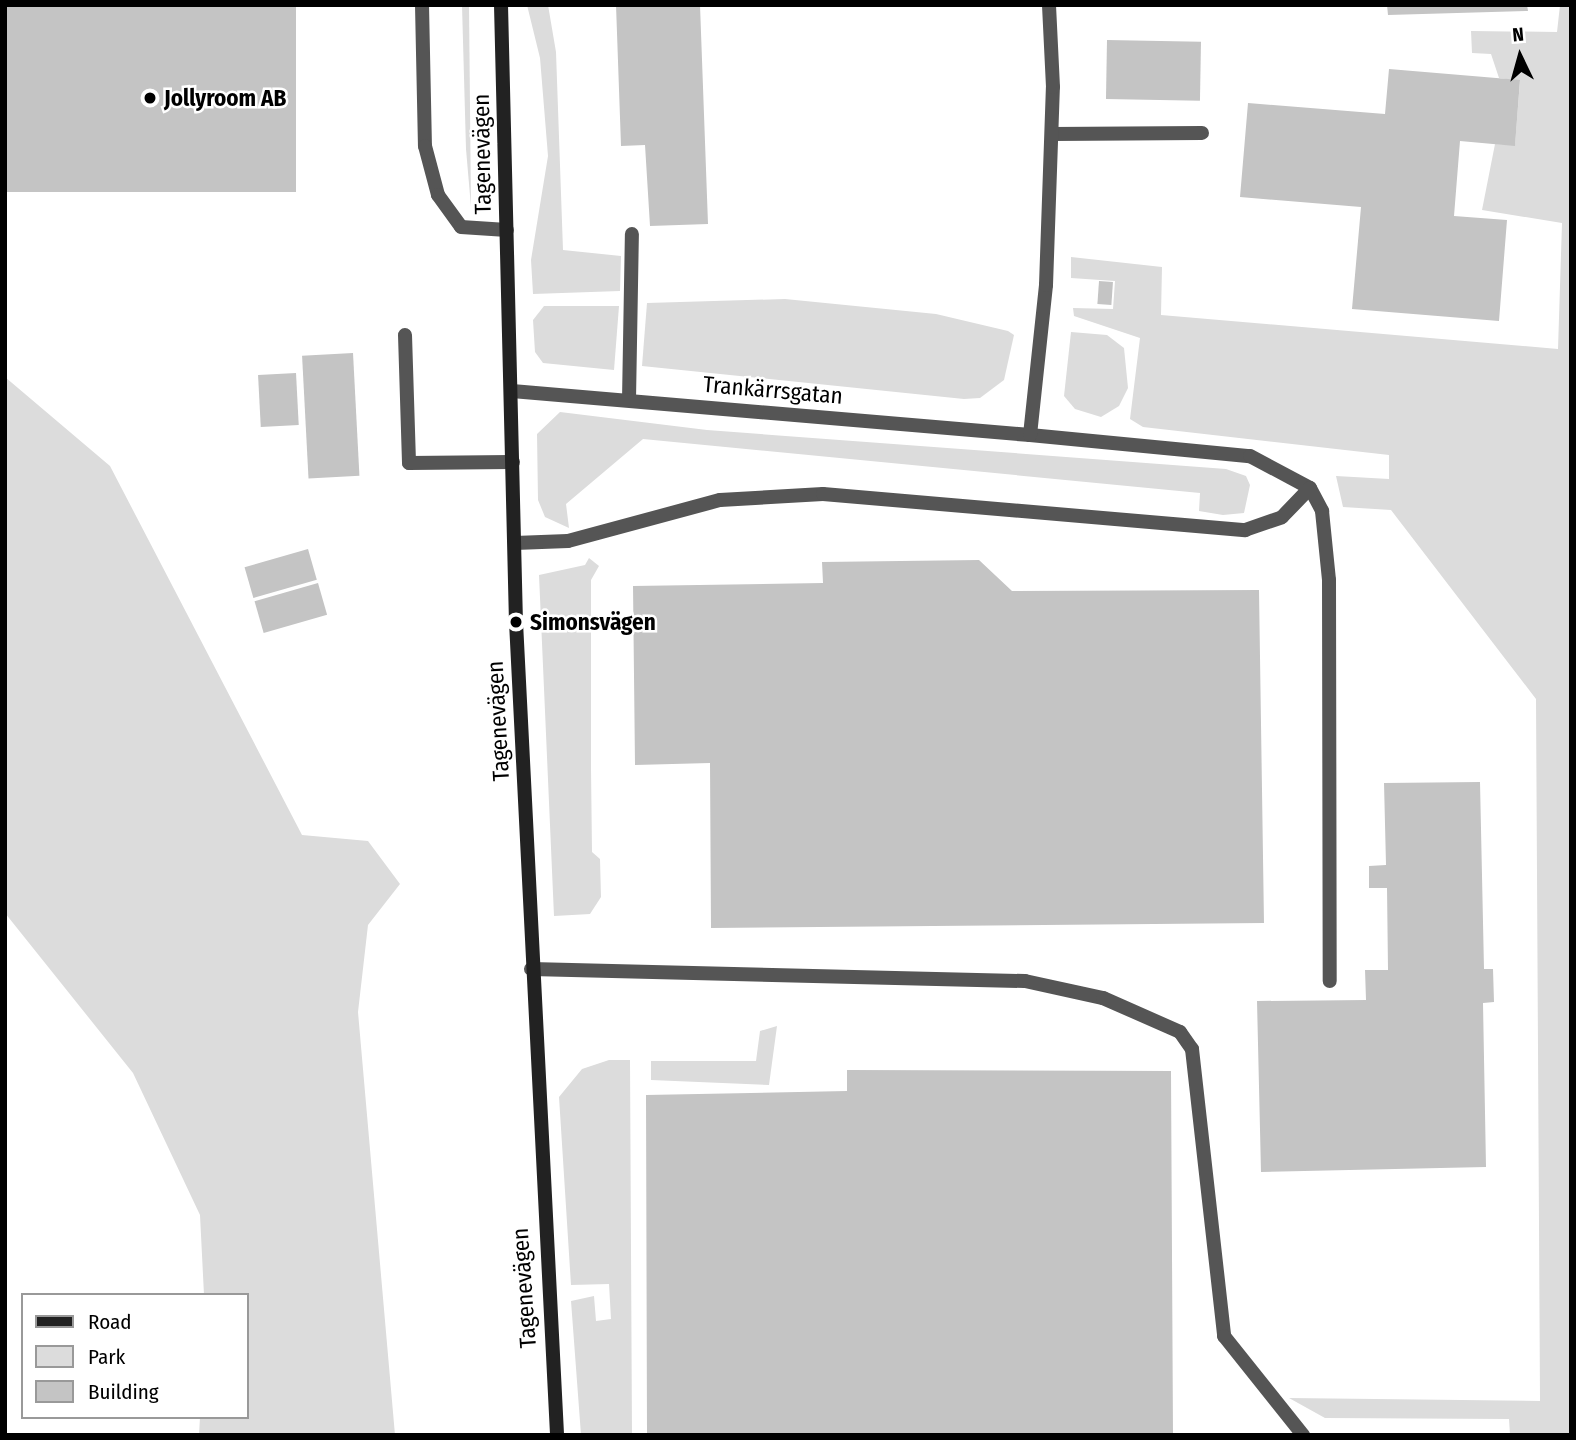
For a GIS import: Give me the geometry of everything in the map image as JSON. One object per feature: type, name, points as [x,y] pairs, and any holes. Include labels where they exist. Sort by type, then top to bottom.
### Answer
[{"type":"street","points":[[422,5],[425,146],[438,195],[461,227],[507,230]]},
{"type":"street","name":"Tagenevägen","points":[[501,5],[515,543],[531,969],[557,1435]]},
{"type":"street","points":[[1030,435],[1046,285],[1052,134],[1049,5]]},
{"type":"street","points":[[1052,134],[1202,133]]},
{"type":"street","points":[[629,400],[632,234]]},
{"type":"street","points":[[405,335],[409,463],[513,462]]},
{"type":"street","name":"Trankärrsgatan","points":[[512,391],[1250,456],[1310,488]]},
{"type":"street","points":[[515,543],[568,541],[720,500],[824,494],[1245,530],[1282,517],[1310,488],[1322,510],[1329,580],[1330,981]]},
{"type":"street","points":[[531,969],[1025,981],[1103,999],[1180,1032],[1192,1049],[1224,1336],[1303,1435]]},
{"type":"green space","points":[[462,5],[469,5],[471,207],[466,149]]},
{"type":"green space","points":[[527,5],[548,5],[556,52],[563,250],[621,256],[620,291],[533,294],[531,260],[548,156],[540,58]]},
{"type":"green space","points":[[1560,5],[1571,5],[1571,1435],[1510,1435],[1509,1419],[1325,1418],[1289,1398],[1540,1401],[1536,699],[1391,510],[1343,507],[1336,476],[1389,479],[1389,455],[1143,427],[1130,419],[1140,338],[1074,316],[1073,308],[1113,309],[1115,281],[1071,278],[1071,257],[1162,267],[1161,315],[1558,349],[1562,223],[1482,210],[1495,144],[1515,145],[1520,81],[1499,78],[1491,54],[1472,53],[1471,31],[1557,32]]},
{"type":"green space","points":[[785,299],[936,314],[1008,331],[1014,335],[1004,380],[980,398],[964,399],[642,366],[647,303]]},
{"type":"green space","points":[[544,306],[619,306],[614,370],[543,363],[535,352],[533,320]]},
{"type":"green space","points":[[1071,332],[1107,335],[1124,348],[1128,388],[1119,406],[1101,417],[1075,409],[1064,396]]},
{"type":"green space","points":[[5,377],[110,466],[302,835],[368,841],[400,884],[368,925],[358,1012],[395,1435],[199,1435],[200,1419],[248,1419],[248,1293],[204,1293],[200,1215],[133,1073],[5,913]]},
{"type":"green space","points":[[560,412],[707,430],[1226,469],[1246,476],[1250,485],[1244,513],[1223,515],[1199,511],[1200,493],[643,439],[566,504],[569,528],[545,517],[538,500],[537,434]]},
{"type":"green space","points":[[589,558],[599,566],[591,580],[591,768],[592,852],[600,859],[601,897],[590,914],[554,916],[539,575],[585,565]]},
{"type":"green space","points":[[777,1026],[769,1085],[651,1080],[651,1061],[756,1061],[760,1031]]},
{"type":"green space","points":[[609,1060],[630,1060],[632,1435],[581,1435],[571,1301],[594,1296],[596,1321],[611,1319],[609,1284],[571,1285],[559,1097],[582,1069]]},
{"type":"building","name":"Jollyroom AB","points":[[5,5],[296,5],[296,192],[5,192]]},
{"type":"building","points":[[616,5],[700,5],[708,224],[650,226],[645,145],[621,146]]},
{"type":"building","points":[[1387,5],[1527,5],[1528,11],[1388,15]]},
{"type":"building","points":[[1107,40],[1201,42],[1200,101],[1106,99]]},
{"type":"building","points":[[1389,69],[1520,80],[1515,146],[1460,141],[1454,216],[1507,220],[1499,321],[1352,309],[1361,207],[1240,197],[1248,103],[1385,114]]},
{"type":"building","points":[[1099,281],[1113,282],[1111,305],[1097,304]]},
{"type":"building","points":[[353,353],[359,476],[309,479],[302,356]]},
{"type":"building","points":[[296,373],[299,425],[261,427],[258,375]]},
{"type":"building","points":[[308,549],[317,580],[253,598],[245,567]]},
{"type":"building","points":[[979,560],[1012,591],[1259,590],[1264,923],[711,928],[710,763],[635,765],[633,586],[823,583],[822,562]]},
{"type":"building","points":[[318,583],[327,615],[264,633],[255,601]]},
{"type":"building","points":[[1480,782],[1484,969],[1493,969],[1494,1002],[1483,1003],[1486,1167],[1261,1172],[1257,1001],[1366,1000],[1365,970],[1388,970],[1387,888],[1369,888],[1369,866],[1386,865],[1384,783]]},
{"type":"building","points":[[847,1070],[1171,1071],[1173,1435],[647,1435],[646,1095],[847,1091]]},
{"type":"place","name":"Jollyroom AB","points":[[150,98]]},
{"type":"place","name":"Simonsvägen","points":[[516,622]]}]
